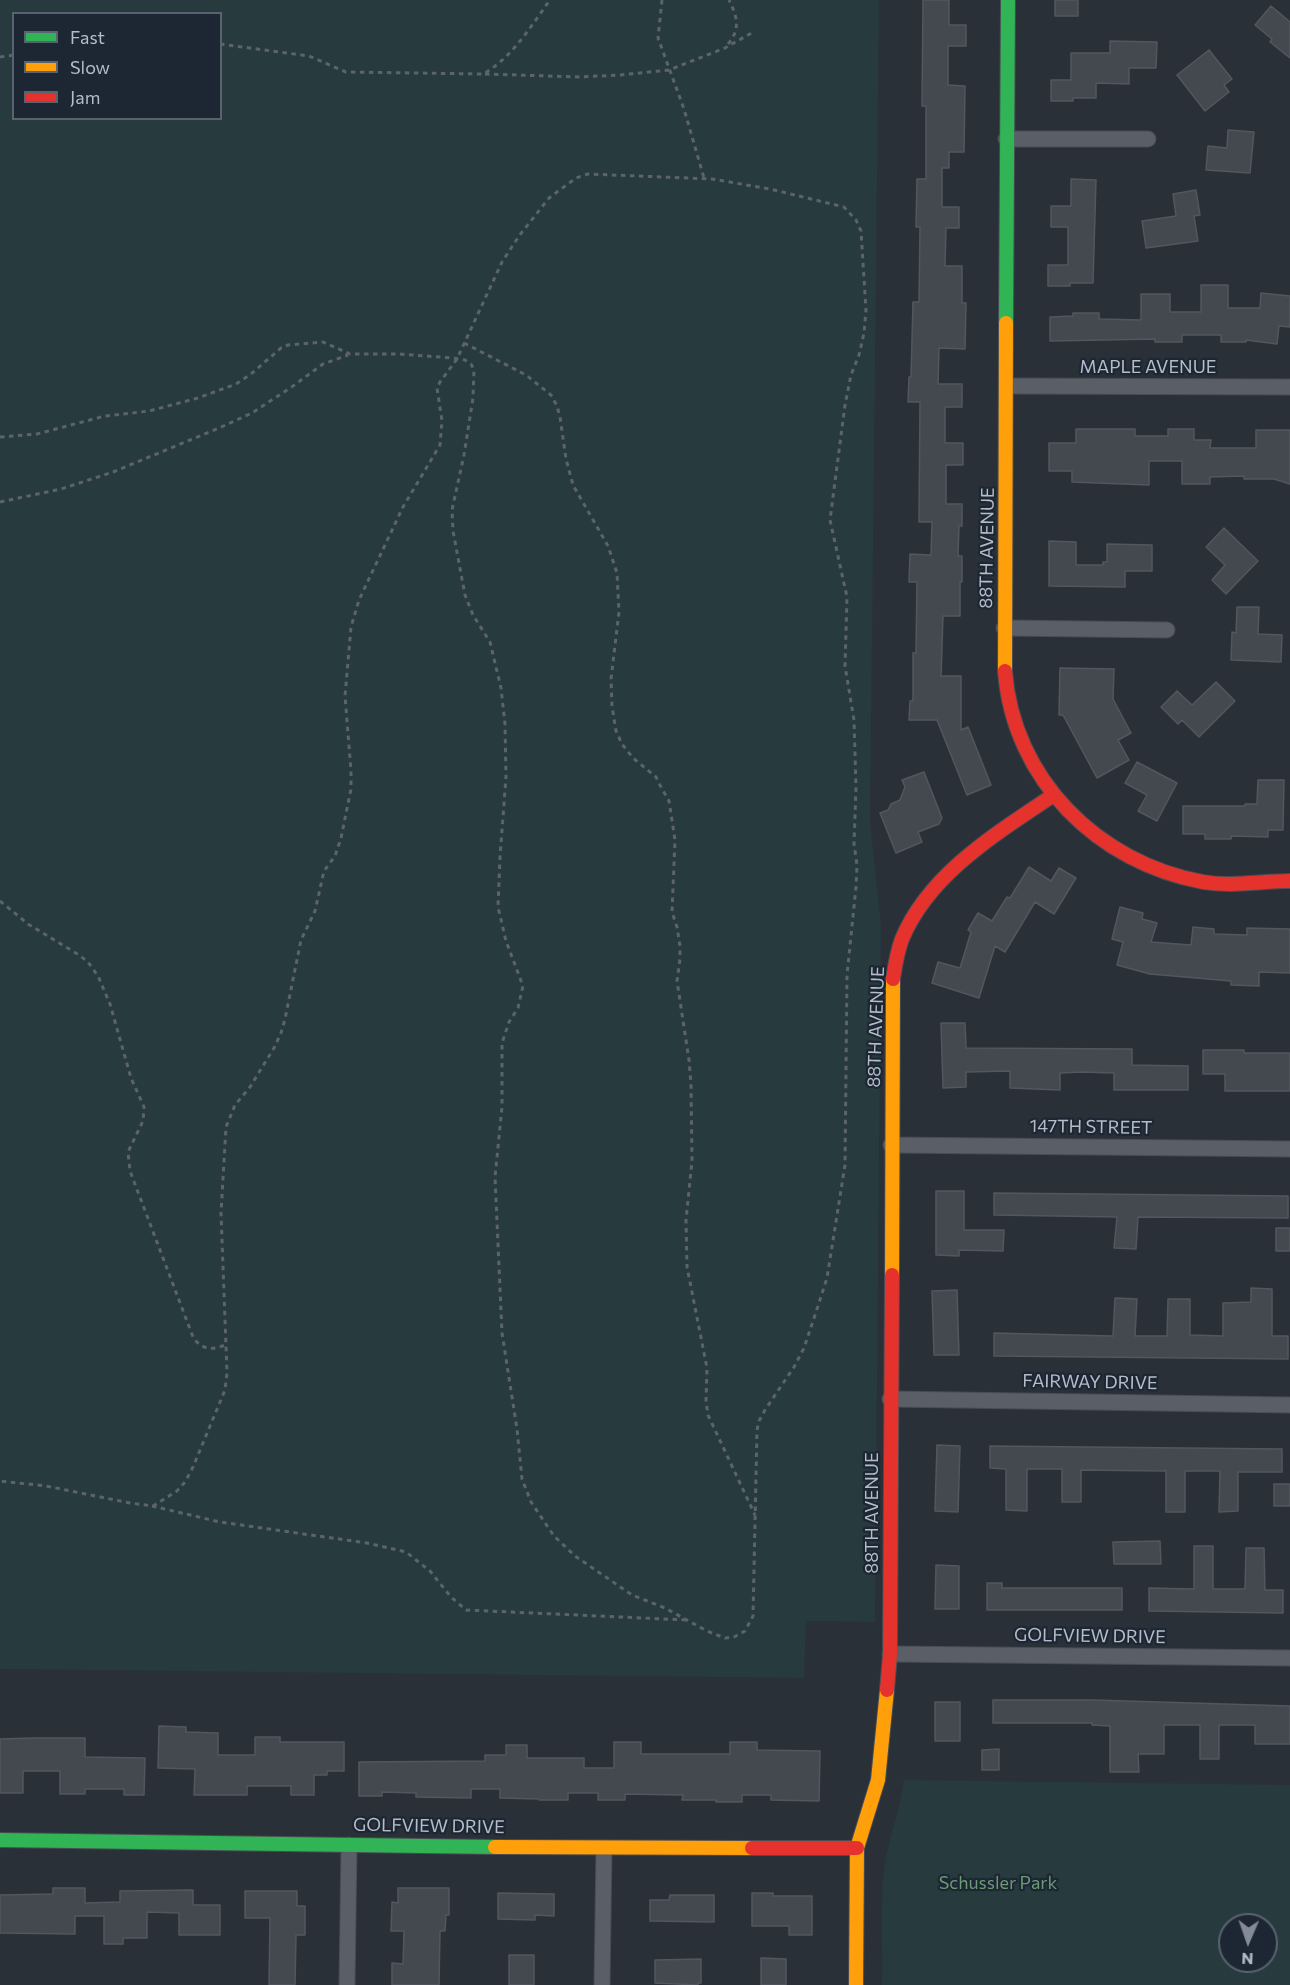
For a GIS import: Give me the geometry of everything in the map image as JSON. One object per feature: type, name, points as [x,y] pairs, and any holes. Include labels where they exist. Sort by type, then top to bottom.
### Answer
[{"type":"street","name":"88TH AVENUE","points":[[856,1985],[857,1848],[878,1780],[890,1654],[891,1145],[893,983],[896,961],[904,934],[941,881],[980,848],[1052,796],[1026,754],[1010,708],[1004,658],[1008,0]]},
{"type":"street","points":[[1006,139],[1148,139]]},
{"type":"street","name":"MAPLE AVENUE","points":[[1007,386],[1290,387]]},
{"type":"street","points":[[1004,628],[1167,630]]},
{"type":"street","points":[[1052,796],[1071,817],[1094,836],[1122,855],[1151,868],[1204,882],[1231,885],[1290,880]]},
{"type":"street","name":"147TH STREET","points":[[891,1145],[1290,1149]]},
{"type":"street","name":"FAIRWAY DRIVE","points":[[890,1399],[1290,1405]]},
{"type":"street","name":"GOLFVIEW DRIVE","points":[[890,1654],[1290,1658]]},
{"type":"street","name":"GOLFVIEW DRIVE","points":[[0,1840],[604,1848],[857,1848]]},
{"type":"street","points":[[347,1985],[349,1845]]},
{"type":"street","points":[[602,1985],[604,1848]]},
{"type":"path","points":[[483,74],[497,66],[506,57],[550,0]]},
{"type":"path","points":[[662,0],[658,38],[684,109],[704,178]]},
{"type":"path","points":[[725,48],[734,38],[737,29],[737,21],[729,0]]},
{"type":"path","points":[[222,44],[309,56],[346,72],[579,77],[669,70],[725,48],[755,31]]},
{"type":"path","points":[[0,502],[61,489],[92,479],[219,428],[252,413],[323,364],[350,354],[399,354],[458,359],[471,364],[474,377],[473,398],[451,520],[465,595],[473,615],[490,642],[501,688],[506,724],[506,777],[498,907],[506,941],[523,986],[518,1008],[509,1022],[502,1043],[501,1107],[495,1176],[502,1333],[517,1429],[520,1467],[531,1502],[554,1536],[575,1556],[632,1595],[665,1608],[707,1631],[726,1638],[740,1635],[750,1625],[753,1616],[759,1421],[804,1348],[829,1266],[845,1165],[847,975],[856,887],[857,865],[854,844],[856,787],[854,720],[845,666],[848,597],[830,519],[845,405],[851,375],[862,344],[866,310],[861,231],[856,220],[844,207],[743,183],[704,178],[601,173],[576,178],[562,186],[537,213],[502,262],[458,359],[437,388],[442,421],[440,445],[403,507],[359,600],[351,627],[345,696],[351,789],[341,838],[335,856],[324,871],[315,911],[301,940],[281,1033],[250,1087],[235,1105],[226,1127],[221,1213],[227,1344],[225,1390],[194,1467],[177,1491],[153,1506],[150,1505]]},
{"type":"path","points":[[0,437],[37,434],[105,416],[149,411],[198,398],[236,384],[257,370],[281,348],[288,345],[323,342],[350,354]]},
{"type":"path","points":[[464,343],[526,375],[550,395],[557,406],[560,417],[566,459],[573,485],[604,536],[617,573],[619,612],[611,679],[616,731],[622,744],[633,758],[656,777],[669,801],[675,840],[672,912],[680,946],[677,981],[689,1060],[690,1084],[692,1161],[686,1220],[687,1267],[707,1368],[708,1415],[756,1516]]},
{"type":"path","points":[[0,901],[28,924],[79,955],[88,962],[98,976],[110,1004],[131,1078],[144,1107],[143,1121],[128,1152],[130,1171],[193,1337],[198,1345],[206,1348],[221,1347],[227,1344]]},
{"type":"path","points":[[0,1481],[46,1486],[150,1505],[220,1522],[367,1543],[406,1552],[425,1566],[451,1597],[466,1610],[688,1620]]},
{"type":"green space","points":[[0,0],[879,0],[870,822],[881,926],[875,1622],[806,1621],[804,1678],[0,1669]]},
{"type":"green space","name":"Schussler Park","points":[[904,1780],[1290,1785],[1290,1985],[882,1985],[883,1884],[888,1847]]},
{"type":"building","points":[[923,0],[949,0],[949,25],[966,25],[966,46],[948,46],[948,85],[965,86],[964,152],[949,152],[949,168],[942,168],[942,207],[959,207],[959,228],[946,228],[945,266],[962,266],[962,303],[966,303],[965,349],[939,348],[938,384],[962,384],[962,407],[945,407],[945,443],[963,443],[963,465],[946,465],[946,504],[962,504],[958,556],[962,556],[962,582],[960,582],[960,616],[943,616],[941,676],[961,676],[961,730],[968,727],[991,785],[967,795],[937,720],[909,720],[910,701],[913,701],[913,653],[916,653],[917,582],[909,582],[910,554],[931,555],[932,522],[919,522],[920,402],[908,402],[913,302],[919,302],[920,227],[916,227],[917,179],[926,179],[926,106],[922,106]]},
{"type":"building","points":[[1055,0],[1078,0],[1078,16],[1055,16]]},
{"type":"building","points":[[1271,6],[1290,22],[1290,58],[1270,42],[1272,39],[1255,25]]},
{"type":"building","points":[[1110,41],[1157,42],[1156,68],[1129,68],[1129,84],[1096,83],[1096,98],[1051,101],[1051,80],[1071,80],[1071,53],[1110,53]]},
{"type":"building","points":[[1209,50],[1232,79],[1224,85],[1229,92],[1205,111],[1177,75]]},
{"type":"building","points":[[1228,130],[1254,132],[1250,173],[1206,170],[1208,146],[1227,148]]},
{"type":"building","points":[[1071,179],[1096,180],[1093,283],[1048,286],[1048,265],[1068,265],[1068,227],[1051,227],[1051,206],[1071,206]]},
{"type":"building","points":[[1196,190],[1200,215],[1194,216],[1198,241],[1146,248],[1142,221],[1176,216],[1173,194]]},
{"type":"building","points":[[1201,285],[1228,285],[1228,308],[1260,308],[1261,293],[1290,296],[1290,327],[1279,326],[1277,344],[1246,340],[1246,342],[1221,342],[1221,335],[1182,335],[1182,342],[1155,342],[1155,339],[1050,341],[1050,317],[1073,316],[1073,313],[1099,313],[1099,319],[1141,320],[1141,294],[1170,294],[1170,312],[1201,312]]},
{"type":"building","points":[[1076,429],[1135,429],[1135,436],[1168,436],[1168,429],[1194,429],[1194,440],[1211,440],[1210,448],[1256,448],[1256,430],[1290,430],[1290,484],[1274,479],[1244,479],[1244,476],[1210,477],[1210,484],[1182,484],[1182,461],[1149,461],[1149,485],[1072,482],[1072,471],[1049,471],[1049,443],[1076,443]]},
{"type":"building","points":[[1224,528],[1258,561],[1226,594],[1212,580],[1225,565],[1206,547]]},
{"type":"building","points":[[1049,541],[1076,542],[1076,565],[1103,565],[1103,562],[1107,562],[1107,544],[1152,545],[1152,571],[1125,571],[1125,587],[1049,586]]},
{"type":"building","points":[[1237,607],[1259,607],[1258,634],[1282,635],[1281,662],[1231,660],[1232,632],[1236,633]]},
{"type":"building","points":[[1060,668],[1114,669],[1113,699],[1131,733],[1118,740],[1129,760],[1097,778],[1063,715],[1059,715]]},
{"type":"building","points":[[1216,682],[1235,701],[1199,737],[1182,720],[1178,724],[1161,707],[1177,691],[1192,705]]},
{"type":"building","points":[[1137,762],[1177,783],[1157,821],[1138,811],[1147,795],[1125,783]]},
{"type":"building","points":[[924,772],[942,818],[939,824],[918,832],[922,842],[896,853],[880,813],[888,810],[891,804],[900,800],[905,787],[902,780]]},
{"type":"building","points":[[1258,780],[1284,780],[1283,830],[1268,830],[1268,837],[1231,836],[1231,839],[1205,839],[1205,834],[1183,834],[1183,806],[1257,804]]},
{"type":"building","points":[[1029,867],[1051,881],[1059,868],[1076,878],[1054,914],[1035,902],[1005,952],[995,946],[979,998],[932,983],[938,962],[960,968],[971,932],[968,930],[978,913],[992,921],[1007,897],[1010,898]]},
{"type":"building","points":[[1120,907],[1143,913],[1142,919],[1157,923],[1151,942],[1191,945],[1193,927],[1214,929],[1214,934],[1247,935],[1247,928],[1290,929],[1290,973],[1259,972],[1259,986],[1231,985],[1231,981],[1150,974],[1117,965],[1123,942],[1112,939]]},
{"type":"building","points":[[941,1023],[965,1023],[966,1048],[1132,1049],[1132,1065],[1188,1066],[1188,1090],[1114,1090],[1114,1073],[1082,1072],[1060,1073],[1060,1090],[1010,1088],[1010,1071],[966,1072],[966,1087],[943,1088]]},
{"type":"building","points":[[1203,1050],[1290,1053],[1290,1091],[1225,1091],[1225,1074],[1203,1074]]},
{"type":"building","points":[[936,1191],[964,1191],[964,1230],[1004,1230],[1003,1251],[959,1250],[959,1256],[936,1255]]},
{"type":"building","points":[[994,1193],[1288,1196],[1288,1218],[1138,1217],[1136,1249],[1114,1248],[1117,1217],[994,1215]]},
{"type":"building","points":[[1276,1228],[1290,1228],[1290,1251],[1276,1251]]},
{"type":"building","points":[[1251,1288],[1272,1289],[1272,1336],[1288,1336],[1288,1359],[994,1356],[994,1333],[1113,1336],[1115,1298],[1137,1299],[1135,1336],[1167,1336],[1168,1299],[1190,1299],[1190,1335],[1223,1336],[1223,1303],[1251,1302]]},
{"type":"building","points":[[957,1290],[959,1355],[934,1355],[932,1291]]},
{"type":"building","points":[[937,1445],[960,1446],[958,1512],[935,1511]]},
{"type":"building","points":[[990,1446],[1282,1449],[1282,1472],[1238,1472],[1238,1511],[1219,1512],[1220,1471],[1185,1471],[1185,1512],[1166,1512],[1166,1471],[1081,1470],[1081,1502],[1062,1502],[1062,1469],[1027,1469],[1027,1511],[1006,1510],[1006,1469],[990,1468]]},
{"type":"building","points":[[1274,1484],[1290,1484],[1290,1506],[1274,1506]]},
{"type":"building","points":[[1160,1541],[1161,1564],[1114,1564],[1113,1542]]},
{"type":"building","points":[[1194,1546],[1213,1546],[1213,1589],[1245,1589],[1246,1548],[1264,1548],[1265,1590],[1283,1590],[1283,1613],[1149,1611],[1149,1588],[1194,1589]]},
{"type":"building","points":[[936,1565],[959,1566],[959,1609],[935,1609]]},
{"type":"building","points":[[987,1583],[1002,1583],[1002,1588],[1122,1588],[1122,1610],[987,1610]]},
{"type":"building","points":[[993,1700],[1093,1700],[1290,1706],[1290,1744],[1255,1744],[1255,1725],[1219,1725],[1219,1759],[1200,1759],[1200,1725],[1164,1725],[1164,1754],[1138,1754],[1139,1772],[1110,1772],[1110,1726],[1092,1725],[1092,1723],[993,1723]]},
{"type":"building","points":[[935,1702],[960,1702],[960,1741],[935,1741]]},
{"type":"building","points":[[159,1726],[186,1727],[186,1732],[218,1733],[218,1755],[255,1755],[255,1737],[280,1737],[280,1742],[344,1742],[344,1771],[327,1771],[327,1775],[314,1775],[314,1795],[291,1795],[291,1786],[247,1786],[247,1795],[194,1795],[195,1769],[158,1768]]},
{"type":"building","points":[[85,1738],[85,1757],[145,1758],[144,1795],[124,1795],[124,1789],[85,1789],[85,1794],[60,1794],[60,1771],[23,1771],[23,1793],[0,1793],[0,1739]]},
{"type":"building","points":[[614,1742],[641,1742],[641,1754],[730,1754],[730,1742],[757,1742],[757,1750],[820,1751],[819,1801],[771,1800],[771,1795],[742,1795],[742,1802],[716,1802],[716,1800],[682,1800],[683,1795],[625,1794],[625,1800],[598,1800],[598,1793],[568,1793],[568,1800],[539,1800],[500,1798],[500,1789],[471,1789],[471,1798],[416,1797],[416,1793],[382,1792],[382,1796],[359,1796],[359,1762],[485,1761],[485,1755],[506,1755],[506,1745],[527,1745],[527,1758],[584,1758],[584,1768],[614,1768]]},
{"type":"building","points":[[999,1749],[999,1770],[982,1770],[982,1750]]},
{"type":"building","points":[[53,1888],[85,1888],[85,1903],[120,1902],[120,1891],[193,1890],[193,1905],[220,1905],[220,1935],[179,1935],[179,1913],[147,1912],[147,1938],[123,1938],[123,1944],[104,1944],[104,1916],[75,1916],[75,1934],[0,1933],[0,1895],[53,1894]]},
{"type":"building","points":[[398,1888],[449,1888],[449,1915],[446,1915],[445,1931],[440,1931],[439,1985],[392,1985],[392,1963],[403,1964],[404,1931],[391,1931],[392,1902],[398,1903]]},
{"type":"building","points":[[245,1891],[297,1891],[297,1906],[305,1906],[305,1935],[296,1935],[295,1985],[269,1985],[270,1918],[245,1918]]},
{"type":"building","points":[[498,1893],[554,1894],[554,1916],[535,1915],[535,1920],[498,1919]]},
{"type":"building","points":[[752,1893],[773,1893],[773,1896],[812,1896],[812,1935],[789,1935],[789,1926],[752,1926]]},
{"type":"building","points":[[670,1895],[714,1895],[714,1922],[650,1921],[650,1900],[669,1900]]},
{"type":"building","points":[[509,1955],[534,1955],[534,1985],[509,1985]]},
{"type":"building","points":[[761,1958],[786,1959],[786,1985],[761,1985]]},
{"type":"building","points":[[701,1959],[701,1983],[698,1985],[655,1983],[655,1960]]},
{"type":"traffic: fast","points":[[1006,323],[1008,0]]},
{"type":"traffic: fast","points":[[0,1840],[495,1847]]},
{"type":"traffic: slow","points":[[1005,671],[1006,323]]},
{"type":"traffic: slow","points":[[892,1275],[893,979]]},
{"type":"traffic: slow","points":[[856,1985],[857,1848],[878,1780],[887,1690]]},
{"type":"traffic: slow","points":[[495,1847],[752,1848]]},
{"type":"traffic: jam","points":[[1005,671],[1011,710],[1025,747],[1043,780],[1068,810],[1096,835],[1129,856],[1165,872],[1203,882],[1236,884],[1290,881]]},
{"type":"traffic: jam","points":[[893,979],[902,939],[929,894],[966,857],[987,840],[1052,796]]},
{"type":"traffic: jam","points":[[887,1690],[890,1654],[892,1275]]},
{"type":"traffic: jam","points":[[752,1848],[857,1848]]}]
